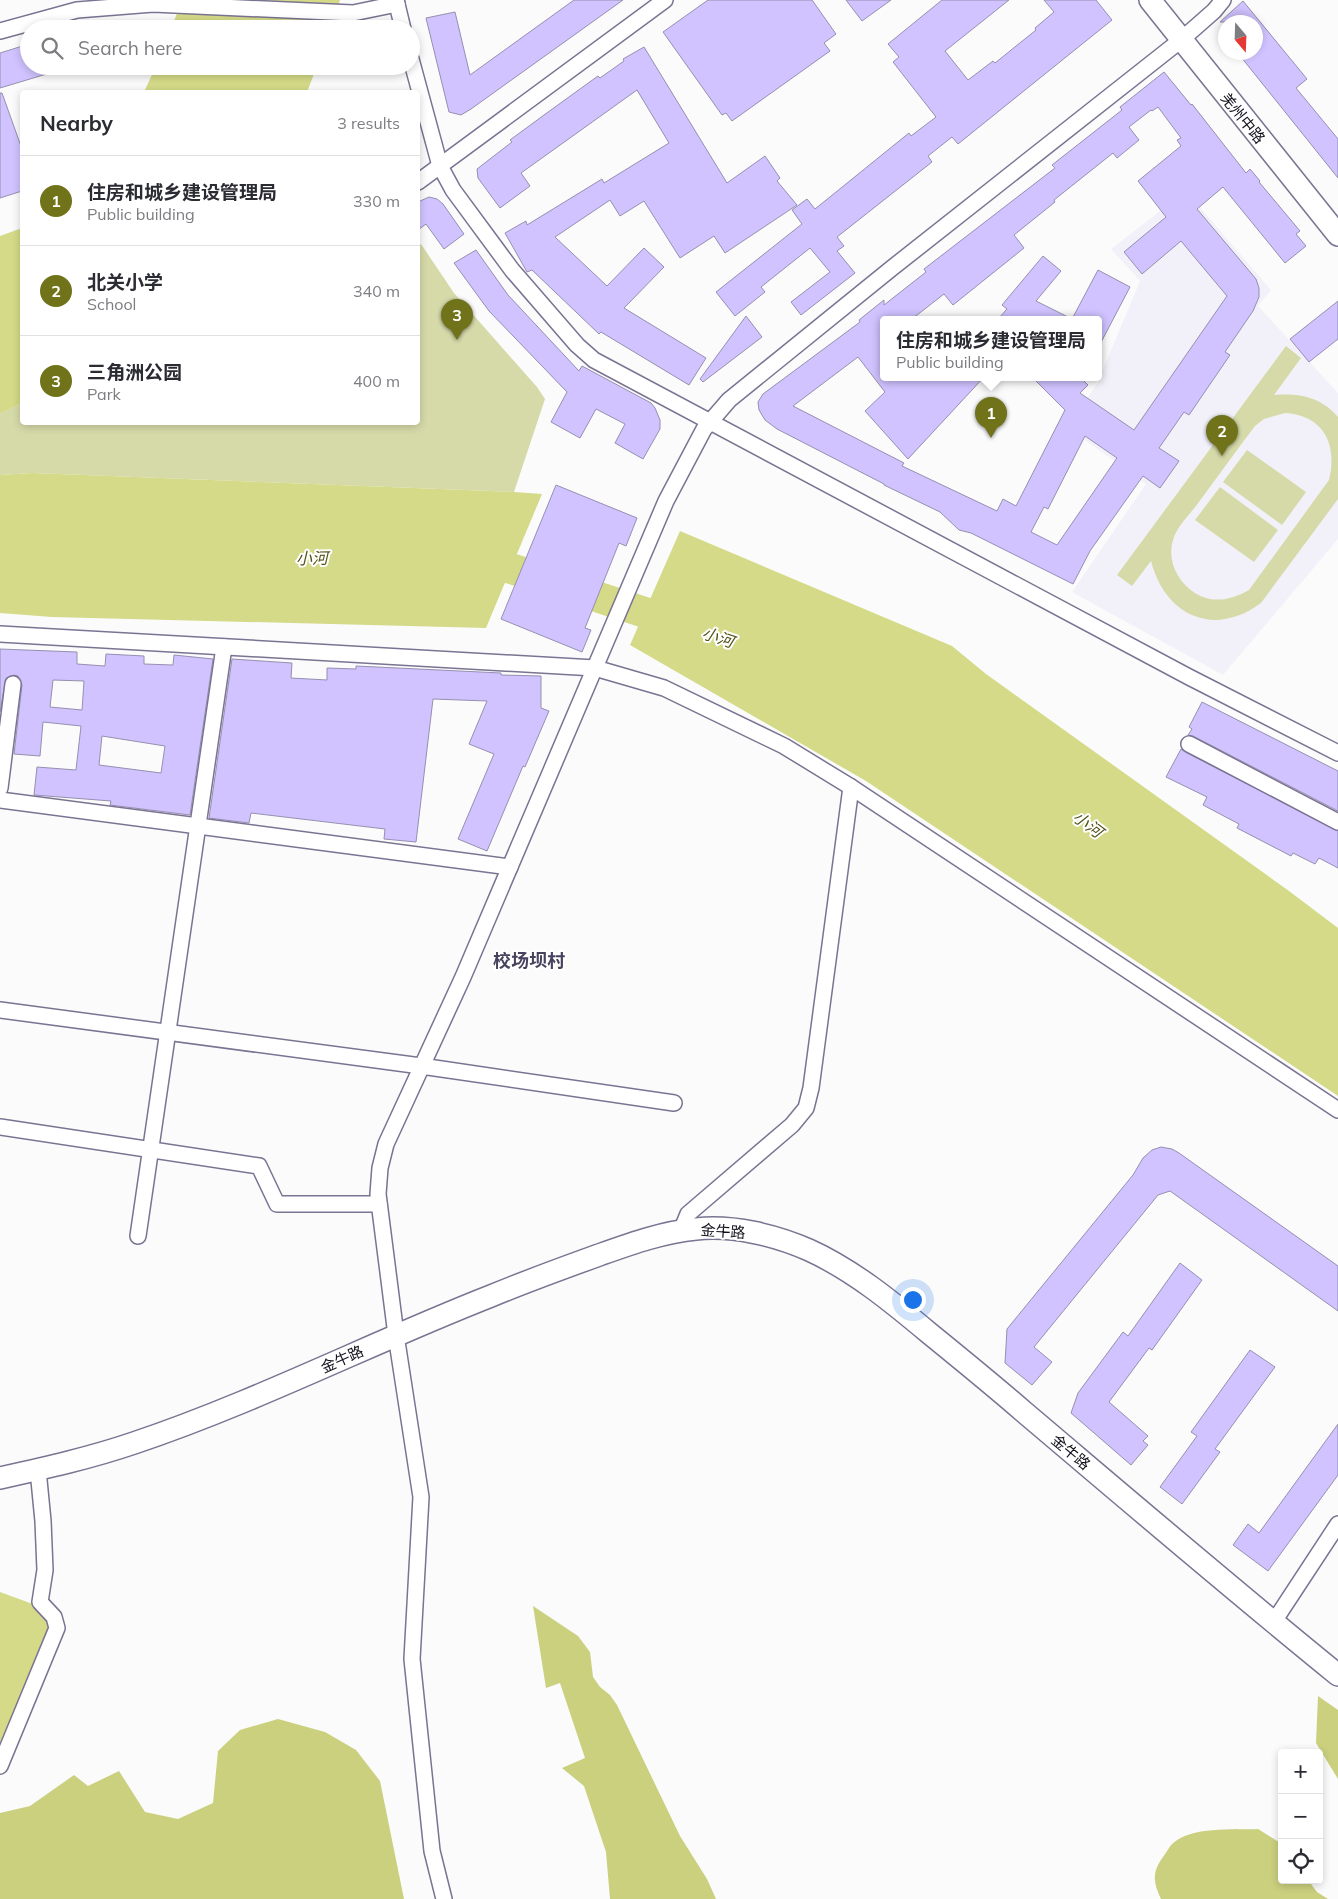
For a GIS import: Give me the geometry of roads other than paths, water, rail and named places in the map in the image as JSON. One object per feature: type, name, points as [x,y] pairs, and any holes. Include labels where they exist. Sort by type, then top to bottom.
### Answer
[{"type":"main road","name":"羌州中路","points":[[1150,0],[1186,36],[1338,214]]},
{"type":"main road","name":"羌州中路","points":[[1166,0],[1186,36],[1338,235]]},
{"type":"main road","name":"金牛路","points":[[0,1478],[38,1470],[134,1443],[203,1418],[549,1272],[625,1246],[682,1231],[700,1228],[721,1229],[765,1236],[809,1251],[840,1267],[888,1300],[956,1355],[1273,1623],[1338,1675]]},
{"type":"street","points":[[420,181],[665,0]]},
{"type":"street","points":[[444,1899],[432,1851],[412,1659],[421,1497],[396,1335],[378,1194],[380,1168],[386,1144],[463,977],[666,501],[704,429],[730,400],[892,268],[1186,36],[1214,11],[1223,0]]},
{"type":"street","points":[[40,20],[95,4],[173,4],[353,13],[397,2],[401,20]]},
{"type":"street","points":[[0,31],[20,25]]},
{"type":"street","points":[[415,75],[419,90]]},
{"type":"street","points":[[420,93],[440,166],[453,190],[512,270],[577,345],[594,360],[1189,677],[1338,753]]},
{"type":"street","points":[[0,634],[224,647],[597,662],[664,688],[784,746],[851,787],[1338,1110]]},
{"type":"street","points":[[138,1236],[224,647]]},
{"type":"street","points":[[0,788],[13,684]]},
{"type":"street","points":[[1189,744],[1338,822]]},
{"type":"street","points":[[682,1231],[688,1214],[792,1125],[806,1108],[811,1088],[851,787]]},
{"type":"street","points":[[0,800],[510,866]]},
{"type":"street","points":[[0,1010],[422,1066],[674,1103]]},
{"type":"street","points":[[0,1128],[259,1166],[277,1204],[379,1204]]},
{"type":"street","points":[[0,1766],[57,1628],[54,1617],[40,1602],[44,1570],[43,1521],[38,1470]]},
{"type":"street","points":[[1273,1623],[1338,1524]]},
{"type":"water","points":[[182,0],[340,0],[333,20],[174,20]]},
{"type":"water","points":[[152,75],[314,75],[308,90],[145,90]]},
{"type":"water","points":[[20,229],[20,404],[0,414],[0,236]]},
{"type":"water","points":[[33,473],[542,494],[486,628],[52,617],[0,613],[0,475]]},
{"type":"water","points":[[680,531],[952,646],[986,674],[1338,928],[1338,1096],[866,781],[630,645]]},
{"type":"water","points":[[0,1592],[41,1607],[51,1627],[0,1746]]},
{"type":"waterway","name":"小河","points":[[470,555],[686,626]]},
{"type":"place","name":"三角洲公园","points":[[457,340]]},
{"type":"place","name":"住房和城乡建设管理局","points":[[991,438]]},
{"type":"place","name":"北关小学","points":[[1222,456]]},
{"type":"district","name":"校场坝村","points":[[529,960]]}]
